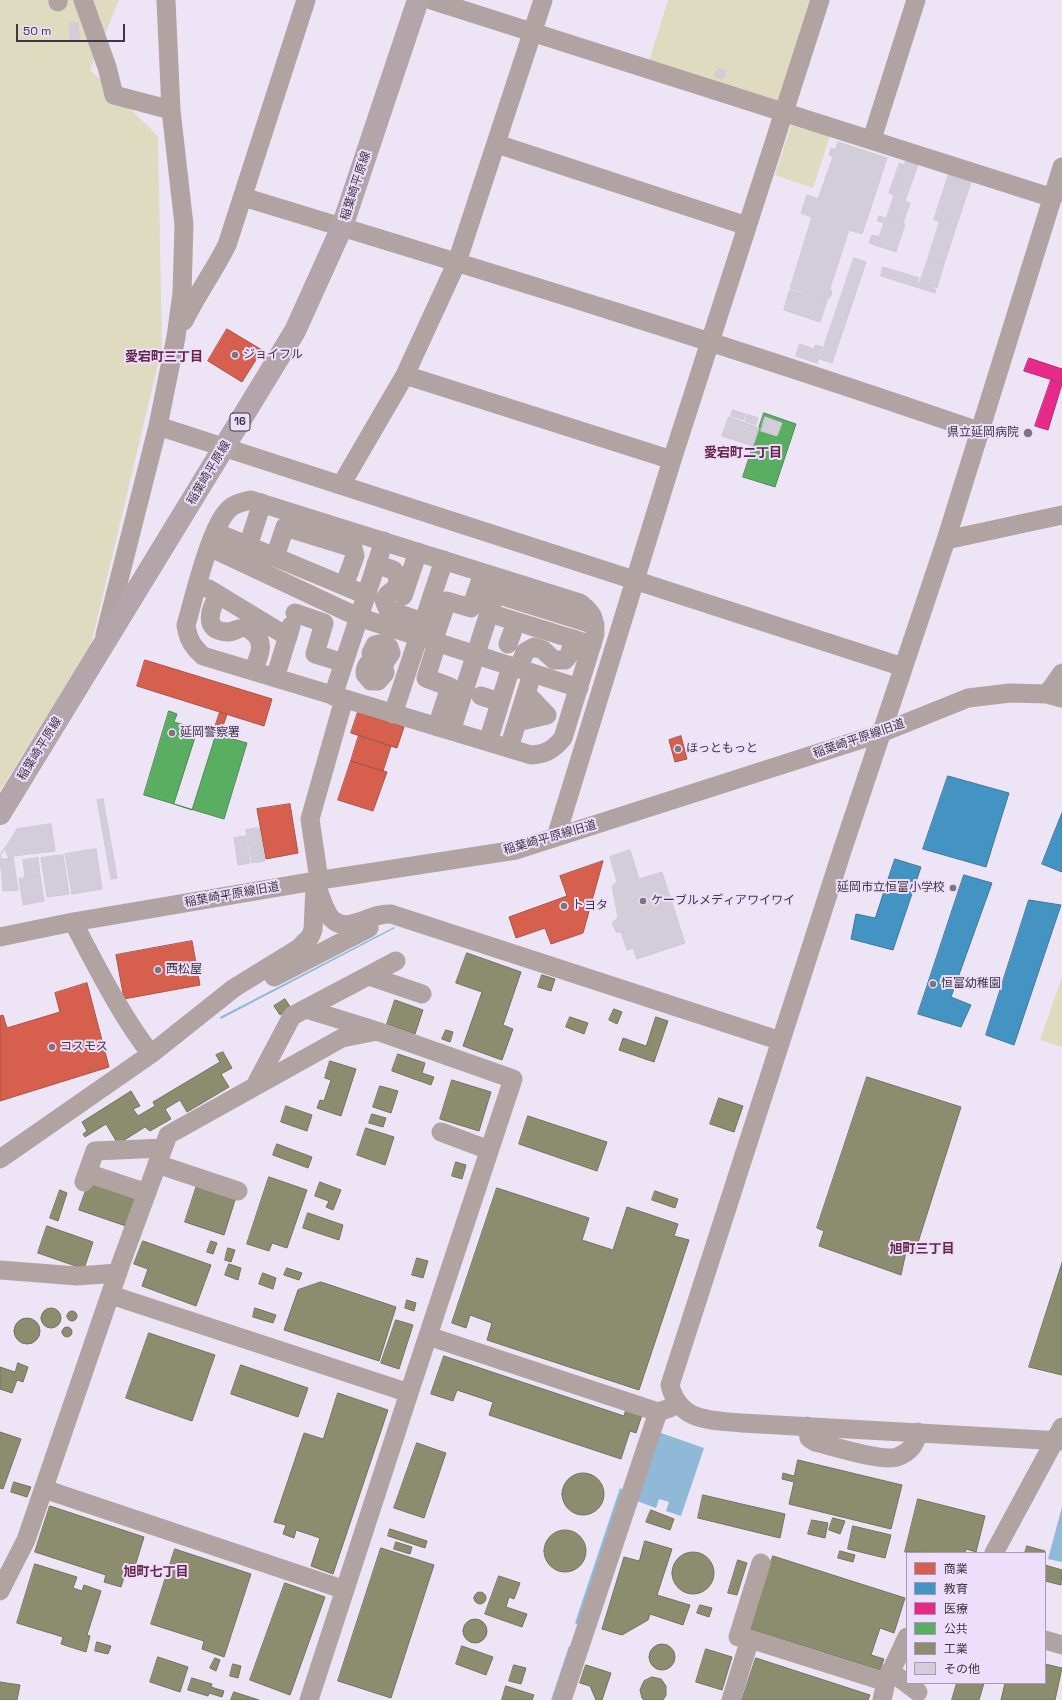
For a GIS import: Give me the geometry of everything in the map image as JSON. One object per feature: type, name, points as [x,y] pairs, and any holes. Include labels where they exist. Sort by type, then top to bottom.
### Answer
[{"type":"main road","name":"稲葉崎平原線","points":[[0,814],[295,331],[342,227],[418,0]]},
{"type":"street","points":[[83,0],[107,67],[114,95],[171,110]]},
{"type":"street","points":[[102,646],[158,426],[176,337],[182,293],[184,225],[171,110],[166,0]]},
{"type":"street","points":[[176,337],[195,299],[214,271],[224,251],[243,197],[306,0]]},
{"type":"street","points":[[431,0],[784,113],[872,139],[1053,198]]},
{"type":"street","points":[[341,485],[405,375],[457,262],[497,144],[543,0]]},
{"type":"street","points":[[556,837],[634,580],[709,342],[820,0]]},
{"type":"street","points":[[872,139],[916,0]]},
{"type":"street","points":[[497,144],[747,226]]},
{"type":"street","points":[[995,1552],[1060,1436],[918,1432],[707,1419],[686,1412],[679,1406],[673,1396],[670,1385],[881,733],[946,540],[1062,167]]},
{"type":"street","points":[[243,197],[457,262],[709,342],[980,432]]},
{"type":"street","points":[[405,375],[672,460]]},
{"type":"street","points":[[158,426],[903,666]]},
{"type":"street","points":[[251,500],[262,503],[483,573],[498,587],[595,625],[595,634],[592,645],[563,738],[552,750],[541,754],[531,755],[203,656],[192,646],[187,636],[186,625],[212,540],[221,519],[229,509],[238,502],[251,500]]},
{"type":"street","points":[[248,546],[262,503]]},
{"type":"street","points":[[272,556],[276,532],[283,510]]},
{"type":"street","points":[[946,540],[1062,515]]},
{"type":"street","points":[[255,525],[276,532]]},
{"type":"street","points":[[272,556],[285,527],[352,548],[355,556],[344,586]]},
{"type":"street","points":[[212,540],[248,546],[366,595]]},
{"type":"street","points":[[212,540],[358,618],[428,636],[475,656],[579,688]]},
{"type":"street","points":[[0,1159],[151,1054],[234,988],[299,948],[310,937],[313,930],[317,881],[310,819],[339,697],[344,662],[384,541]]},
{"type":"street","points":[[403,597],[416,580],[418,552]]},
{"type":"street","points":[[353,560],[393,570],[399,577],[396,588],[388,594],[384,600],[388,610],[428,636]]},
{"type":"street","points":[[444,560],[428,636],[426,678],[450,687],[444,729]]},
{"type":"street","points":[[393,714],[428,636],[447,601],[471,608],[483,573]]},
{"type":"street","points":[[199,583],[288,637]]},
{"type":"street","points":[[444,729],[475,656],[498,587]]},
{"type":"street","points":[[219,595],[210,614],[212,624],[218,630],[225,632],[244,627],[250,629],[260,639],[262,646],[253,671]]},
{"type":"street","points":[[275,678],[297,608],[324,623],[315,654],[344,662]]},
{"type":"street","points":[[487,619],[510,638],[532,639]]},
{"type":"street","points":[[487,619],[574,639],[592,645]]},
{"type":"street","points":[[488,742],[500,702],[521,670],[525,652],[534,647],[543,650],[554,660],[565,660],[569,655],[574,639]]},
{"type":"street","points":[[350,642],[375,658],[365,668],[365,674],[371,681],[363,705]]},
{"type":"street","points":[[509,748],[526,693],[521,670]]},
{"type":"street","points":[[1055,696],[1062,673]]},
{"type":"street","points":[[518,722],[547,715],[526,693]]},
{"type":"street","name":"稲葉崎平原線旧道","points":[[1,936],[73,922],[317,881],[516,850],[881,733],[968,698],[1010,693],[1055,696]]},
{"type":"street","points":[[480,696],[500,702]]},
{"type":"street","points":[[313,956],[323,946],[328,933],[330,917],[317,881]]},
{"type":"street","points":[[330,917],[339,925],[346,926],[384,913],[396,916],[781,1041]]},
{"type":"street","points":[[209,1009],[390,917],[396,916]]},
{"type":"street","points":[[73,922],[129,1021],[151,1054]]},
{"type":"street","points":[[255,1086],[292,1016],[396,961]]},
{"type":"street","points":[[369,976],[422,994]]},
{"type":"street","points":[[306,1009],[377,1031],[513,1079],[309,1700]]},
{"type":"street","points":[[0,1591],[26,1540],[118,1273],[168,1135],[342,1038],[377,1031]]},
{"type":"street","points":[[440,1132],[489,1150]]},
{"type":"street","points":[[147,1193],[85,1177],[95,1151],[160,1156],[238,1191]]},
{"type":"street","points":[[0,1270],[77,1276],[118,1273]]},
{"type":"street","points":[[111,1295],[409,1393]]},
{"type":"street","points":[[428,1336],[658,1412],[679,1406]]},
{"type":"street","points":[[562,1700],[658,1412]]},
{"type":"street","points":[[807,1426],[809,1438],[815,1442],[868,1455],[896,1458],[908,1452],[916,1440],[918,1432]]},
{"type":"street","points":[[44,1489],[345,1590]]},
{"type":"street","points":[[761,1563],[738,1637],[750,1639],[886,1685],[919,1692]]},
{"type":"street","points":[[731,1700],[750,1639]]},
{"type":"street","points":[[886,1685],[906,1639]]},
{"type":"street","points":[[1046,1640],[1062,1645]]},
{"type":"shaded area","points":[[0,0],[119,0],[90,70],[158,136],[162,347],[91,645],[0,791]]},
{"type":"shaded area","points":[[668,0],[814,0],[782,99],[776,102],[649,61]]},
{"type":"shaded area","points":[[792,123],[830,136],[813,188],[775,175]]},
{"type":"shaded area","points":[[1062,977],[1062,1047],[1040,1040]]},
{"type":"water","points":[[394,927],[395,928],[221,1019],[220,1017]]},
{"type":"water","points":[[658,1432],[704,1448],[681,1516],[666,1511],[669,1502],[659,1499],[656,1508],[634,1500]]},
{"type":"water","points":[[620,1488],[623,1490],[579,1625],[575,1623]]},
{"type":"water","points":[[1062,1507],[1062,1562],[1048,1559]]},
{"type":"water","points":[[569,1646],[573,1648],[556,1700],[551,1700]]},
{"type":"building: 商業","name":"ジョイフル","points":[[227,329],[262,350],[242,382],[208,361]]},
{"type":"building: 商業","points":[[145,660],[272,699],[264,726],[137,686]]},
{"type":"building: 商業","points":[[220,712],[227,714],[220,735],[213,733]]},
{"type":"building: 商業","points":[[358,712],[404,727],[397,748],[351,733]]},
{"type":"building: 商業","points":[[359,735],[391,746],[383,771],[351,761]]},
{"type":"building: 商業","name":"ほっともっと","points":[[681,736],[687,759],[675,762],[669,740]]},
{"type":"building: 商業","points":[[351,761],[387,772],[373,811],[338,800]]},
{"type":"building: 商業","points":[[290,804],[298,853],[266,859],[257,809]]},
{"type":"building: 商業","name":"トヨタ","points":[[603,861],[583,933],[551,944],[545,928],[516,938],[509,917],[567,896],[560,876]]},
{"type":"building: 商業","name":"西松屋","points":[[192,941],[200,985],[124,999],[116,955]]},
{"type":"building: 商業","name":"コスモス","points":[[87,983],[109,1067],[0,1101],[0,1016],[3,1015],[7,1028],[60,1012],[55,993]]},
{"type":"building: 教育","points":[[948,776],[1009,793],[986,867],[923,849]]},
{"type":"building: 教育","points":[[1062,813],[1062,872],[1042,864]]},
{"type":"building: 教育","points":[[895,859],[921,867],[893,950],[851,939],[856,914],[875,918]]},
{"type":"building: 教育","points":[[964,875],[992,883],[951,997],[971,1005],[961,1027],[918,1014]]},
{"type":"building: 教育","points":[[1029,900],[1061,905],[1014,1045],[986,1035]]},
{"type":"building: 医療","points":[[1029,358],[1062,369],[1062,383],[1024,371]]},
{"type":"building: 医療","points":[[1051,380],[1062,384],[1048,430],[1035,426]]},
{"type":"building: 公共","points":[[764,413],[796,424],[775,487],[743,477]]},
{"type":"building: 公共","points":[[169,711],[177,714],[174,722],[247,743],[224,819],[144,795]]},
{"type":"building: 公共","points":[[198,729],[216,734],[192,810],[174,804]]},
{"type":"building: 工業","points":[[467,953],[521,972],[503,1025],[513,1029],[502,1060],[463,1046],[482,992],[456,983]]},
{"type":"building: 工業","points":[[542,975],[555,979],[551,991],[538,987]]},
{"type":"building: 工業","points":[[285,999],[291,1008],[280,1015],[274,1006]]},
{"type":"building: 工業","points":[[395,1000],[423,1010],[415,1034],[387,1024]]},
{"type":"building: 工業","points":[[614,1009],[622,1012],[617,1024],[609,1020]]},
{"type":"building: 工業","points":[[570,1017],[588,1023],[584,1034],[566,1027]]},
{"type":"building: 工業","points":[[656,1017],[668,1021],[654,1062],[619,1050],[623,1038],[646,1046]]},
{"type":"building: 工業","points":[[446,1030],[453,1032],[450,1042],[442,1039]]},
{"type":"building: 工業","points":[[223,1052],[232,1068],[221,1074],[229,1087],[187,1112],[180,1100],[165,1109],[171,1119],[150,1131],[145,1127],[118,1144],[106,1124],[85,1137],[83,1134],[87,1131],[82,1122],[131,1091],[140,1106],[133,1109],[138,1116],[155,1106],[153,1102],[220,1062],[216,1055]]},
{"type":"building: 工業","points":[[398,1054],[425,1063],[422,1073],[434,1077],[431,1085],[392,1071]]},
{"type":"building: 工業","points":[[330,1061],[356,1069],[341,1116],[317,1108],[320,1100],[324,1101],[331,1080],[325,1078]]},
{"type":"building: 工業","points":[[867,1077],[961,1107],[914,1255],[906,1252],[901,1275],[819,1246],[824,1231],[817,1228]]},
{"type":"building: 工業","points":[[452,1080],[491,1092],[479,1131],[440,1119]]},
{"type":"building: 工業","points":[[380,1086],[398,1091],[391,1113],[373,1107]]},
{"type":"building: 工業","points":[[719,1098],[743,1106],[734,1132],[710,1124]]},
{"type":"building: 工業","points":[[286,1106],[312,1115],[307,1131],[281,1122]]},
{"type":"building: 工業","points":[[372,1114],[386,1118],[383,1127],[369,1123]]},
{"type":"building: 工業","points":[[528,1116],[607,1142],[597,1171],[519,1144]]},
{"type":"building: 工業","points":[[366,1128],[394,1137],[385,1165],[357,1155]]},
{"type":"building: 工業","points":[[277,1144],[312,1157],[308,1168],[273,1155]]},
{"type":"building: 工業","points":[[456,1162],[466,1165],[462,1179],[452,1176]]},
{"type":"building: 工業","points":[[269,1177],[307,1190],[287,1248],[272,1243],[269,1251],[247,1244]]},
{"type":"building: 工業","points":[[89,1182],[137,1192],[126,1226],[79,1210]]},
{"type":"building: 工業","points":[[320,1182],[341,1190],[333,1210],[326,1207],[329,1201],[315,1196]]},
{"type":"building: 工業","points":[[197,1185],[236,1197],[224,1235],[185,1222]]},
{"type":"building: 工業","points":[[497,1188],[589,1218],[582,1240],[613,1250],[627,1207],[678,1224],[674,1236],[689,1240],[639,1390],[487,1340],[492,1323],[470,1315],[466,1328],[452,1323]]},
{"type":"building: 工業","points":[[60,1190],[67,1193],[58,1221],[50,1218]]},
{"type":"building: 工業","points":[[655,1191],[678,1199],[675,1208],[652,1200]]},
{"type":"building: 工業","points":[[308,1213],[343,1225],[339,1240],[303,1228]]},
{"type":"building: 工業","points":[[47,1226],[93,1242],[84,1269],[38,1253]]},
{"type":"building: 工業","points":[[143,1241],[211,1265],[196,1306],[142,1286],[148,1269],[134,1264]]},
{"type":"building: 工業","points":[[211,1241],[217,1243],[213,1254],[207,1252]]},
{"type":"building: 工業","points":[[228,1248],[235,1250],[231,1262],[225,1260]]},
{"type":"building: 工業","points":[[417,1258],[428,1261],[423,1278],[412,1275]]},
{"type":"building: 工業","points":[[1062,1263],[1062,1375],[1029,1367]]},
{"type":"building: 工業","points":[[229,1264],[241,1268],[238,1280],[225,1275]]},
{"type":"building: 工業","points":[[287,1268],[302,1273],[299,1280],[284,1275]]},
{"type":"building: 工業","points":[[263,1273],[276,1278],[273,1289],[259,1284]]},
{"type":"building: 工業","points":[[321,1282],[396,1307],[379,1361],[284,1330],[298,1290]]},
{"type":"building: 工業","points":[[407,1300],[416,1303],[414,1311],[405,1308]]},
{"type":"building: 工業","points":[[51,1308],[58,1311],[61,1318],[58,1325],[51,1328],[44,1325],[41,1318],[44,1311]]},
{"type":"building: 工業","points":[[255,1308],[276,1315],[273,1323],[253,1317]]},
{"type":"building: 工業","points":[[70,1311],[74,1311],[76,1312],[76,1320],[70,1321],[67,1318],[67,1314]]},
{"type":"building: 工業","points":[[27,1318],[36,1322],[40,1331],[36,1340],[27,1344],[18,1340],[14,1331],[18,1322]]},
{"type":"building: 工業","points":[[396,1320],[413,1325],[399,1369],[381,1363]]},
{"type":"building: 工業","points":[[65,1327],[69,1327],[71,1328],[71,1336],[65,1337],[62,1334],[62,1330]]},
{"type":"building: 工業","points":[[149,1333],[215,1355],[192,1421],[126,1398]]},
{"type":"building: 工業","points":[[444,1356],[624,1416],[626,1409],[642,1415],[636,1433],[630,1431],[621,1459],[489,1415],[493,1402],[457,1390],[453,1401],[431,1394]]},
{"type":"building: 工業","points":[[18,1363],[28,1367],[23,1382],[17,1380],[12,1393],[0,1389],[0,1367],[15,1372]]},
{"type":"building: 工業","points":[[241,1365],[308,1388],[298,1417],[231,1394]]},
{"type":"building: 工業","points":[[338,1393],[388,1410],[333,1574],[311,1566],[320,1538],[296,1530],[294,1538],[283,1534],[286,1525],[274,1522],[304,1433],[323,1439]]},
{"type":"building: 工業","points":[[0,1432],[21,1439],[3,1489],[0,1488]]},
{"type":"building: 工業","points":[[417,1443],[446,1453],[424,1518],[394,1508]]},
{"type":"building: 工業","points":[[798,1460],[902,1485],[891,1529],[789,1504],[794,1482],[782,1479],[783,1473],[794,1476]]},
{"type":"building: 工業","points":[[583,1473],[598,1479],[604,1494],[598,1509],[583,1515],[568,1509],[562,1494],[568,1479]]},
{"type":"building: 工業","points":[[14,1482],[31,1487],[27,1497],[11,1492]]},
{"type":"building: 工業","points":[[703,1495],[785,1514],[780,1538],[698,1518]]},
{"type":"building: 工業","points":[[918,1499],[985,1516],[976,1552],[966,1549],[965,1552],[905,1552]]},
{"type":"building: 工業","points":[[50,1506],[144,1537],[132,1576],[125,1574],[121,1587],[104,1582],[106,1575],[35,1552]]},
{"type":"building: 工業","points":[[651,1510],[674,1519],[670,1530],[646,1522]]},
{"type":"building: 工業","points":[[833,1518],[845,1521],[840,1534],[829,1530]]},
{"type":"building: 工業","points":[[812,1520],[828,1523],[825,1538],[808,1534]]},
{"type":"building: 工業","points":[[853,1526],[891,1535],[885,1558],[848,1549]]},
{"type":"building: 工業","points":[[390,1529],[427,1541],[425,1548],[388,1536]]},
{"type":"building: 工業","points":[[565,1530],[580,1536],[586,1551],[580,1566],[565,1572],[550,1566],[544,1551],[550,1536]]},
{"type":"building: 工業","points":[[645,1541],[672,1549],[657,1595],[690,1605],[683,1625],[650,1614],[648,1620],[622,1635],[602,1629],[624,1557],[639,1561]]},
{"type":"building: 工業","points":[[396,1542],[412,1547],[410,1554],[394,1549]]},
{"type":"building: 工業","points":[[1027,1546],[1045,1551],[1044,1552],[1025,1552]]},
{"type":"building: 工業","points":[[381,1548],[434,1565],[391,1698],[338,1681]]},
{"type":"building: 工業","points":[[175,1549],[251,1574],[224,1657],[202,1649],[204,1641],[151,1624]]},
{"type":"building: 工業","points":[[840,1551],[855,1555],[853,1562],[838,1558]]},
{"type":"building: 工業","points":[[693,1552],[708,1558],[714,1573],[708,1588],[693,1594],[678,1588],[672,1573],[678,1558]]},
{"type":"building: 工業","points":[[773,1556],[905,1598],[894,1633],[880,1628],[871,1655],[884,1659],[880,1670],[750,1629]]},
{"type":"building: 工業","points":[[738,1560],[747,1563],[737,1595],[728,1593]]},
{"type":"building: 工業","points":[[35,1564],[77,1577],[73,1588],[82,1591],[84,1585],[101,1591],[87,1635],[90,1636],[86,1652],[61,1644],[63,1637],[17,1623]]},
{"type":"building: 工業","points":[[1046,1565],[1062,1570],[1061,1585],[1046,1581]]},
{"type":"building: 工業","points":[[499,1576],[520,1583],[514,1599],[509,1597],[506,1607],[527,1614],[522,1627],[485,1614]]},
{"type":"building: 工業","points":[[285,1583],[325,1597],[290,1695],[250,1680]]},
{"type":"building: 工業","points":[[478,1592],[482,1592],[486,1598],[482,1604],[478,1604],[474,1600],[474,1596]]},
{"type":"building: 工業","points":[[700,1605],[712,1608],[709,1617],[697,1613]]},
{"type":"building: 工業","points":[[475,1619],[483,1623],[487,1631],[483,1639],[475,1643],[467,1639],[463,1631],[467,1623]]},
{"type":"building: 工業","points":[[97,1642],[111,1646],[108,1654],[95,1651]]},
{"type":"building: 工業","points":[[662,1644],[671,1648],[675,1657],[671,1666],[662,1670],[653,1666],[649,1657],[653,1648]]},
{"type":"building: 工業","points":[[462,1646],[493,1657],[486,1675],[456,1664]]},
{"type":"building: 工業","points":[[706,1649],[732,1657],[722,1690],[696,1682]]},
{"type":"building: 工業","points":[[158,1657],[188,1667],[180,1692],[150,1682]]},
{"type":"building: 工業","points":[[215,1658],[220,1660],[216,1671],[210,1668]]},
{"type":"building: 工業","points":[[756,1658],[870,1695],[868,1700],[742,1700]]},
{"type":"building: 工業","points":[[233,1664],[241,1666],[238,1678],[230,1676]]},
{"type":"building: 工業","points":[[1046,1664],[1062,1668],[1055,1700],[1001,1700],[1005,1684],[1046,1684]]},
{"type":"building: 工業","points":[[514,1665],[526,1668],[521,1684],[509,1681]]},
{"type":"building: 工業","points":[[586,1665],[611,1673],[602,1700],[596,1700],[590,1686],[580,1683]]},
{"type":"building: 工業","points":[[652,1677],[661,1679],[666,1686],[666,1695],[663,1700],[644,1700],[642,1698],[640,1690],[642,1685],[644,1681]]},
{"type":"building: 工業","points":[[192,1678],[212,1684],[211,1687],[224,1691],[222,1697],[209,1693],[208,1696],[188,1690]]},
{"type":"building: 工業","points":[[0,1682],[20,1685],[17,1700],[0,1700]]},
{"type":"building: 工業","points":[[957,1684],[984,1684],[979,1700],[952,1700]]},
{"type":"building: 工業","points":[[506,1686],[534,1695],[532,1700],[502,1700]]},
{"type":"building: 工業","points":[[234,1692],[259,1700],[231,1700]]},
{"type":"building: その他","points":[[70,23],[78,23],[79,40],[71,41]]},
{"type":"building: その他","points":[[718,69],[726,71],[723,79],[715,76]]},
{"type":"building: その他","points":[[838,142],[887,158],[862,234],[849,230],[830,288],[832,294],[826,300],[790,288],[812,217],[801,213],[807,195],[818,199],[833,157],[829,155],[831,148],[835,150]]},
{"type":"building: その他","points":[[906,161],[918,165],[905,201],[910,203],[903,223],[887,217]]},
{"type":"building: その他","points":[[900,163],[904,165],[894,195],[889,193]]},
{"type":"building: その他","points":[[949,174],[971,182],[956,227],[934,220]]},
{"type":"building: その他","points":[[879,216],[905,224],[896,252],[869,243],[872,235],[879,237],[884,223],[878,221]]},
{"type":"building: その他","points":[[940,221],[956,227],[944,264],[928,259]]},
{"type":"building: その他","points":[[854,258],[866,262],[832,363],[820,359]]},
{"type":"building: その他","points":[[928,259],[944,264],[937,288],[920,282]]},
{"type":"building: その他","points":[[883,267],[919,278],[917,282],[932,287],[931,288],[936,290],[935,293],[881,276]]},
{"type":"building: その他","points":[[790,290],[827,301],[820,322],[784,310]]},
{"type":"building: その他","points":[[800,344],[814,349],[815,345],[822,347],[817,363],[796,356]]},
{"type":"building: その他","points":[[733,410],[745,414],[743,420],[731,416]]},
{"type":"building: その他","points":[[747,414],[758,418],[756,425],[745,421]]},
{"type":"building: その他","points":[[729,417],[759,428],[753,446],[722,436]]},
{"type":"building: その他","points":[[765,417],[782,423],[777,436],[761,431]]},
{"type":"building: その他","points":[[103,799],[117,878],[111,879],[97,800]]},
{"type":"building: その他","points":[[51,824],[55,851],[13,856],[18,890],[3,891],[0,856],[17,829]]},
{"type":"building: その他","points":[[259,828],[265,861],[252,863],[246,830]]},
{"type":"building: その他","points":[[246,836],[250,863],[238,865],[234,838]]},
{"type":"building: その他","points":[[5,848],[9,859],[0,859],[0,856]]},
{"type":"building: その他","points":[[96,849],[102,889],[72,894],[65,854]]},
{"type":"building: その他","name":"ケーブルメディアワイワイ","points":[[630,850],[639,879],[662,872],[685,943],[637,959],[633,948],[627,950],[621,932],[616,932],[612,923],[618,917],[612,886],[617,882],[610,857]]},
{"type":"building: その他","points":[[63,855],[69,894],[47,897],[41,858]]},
{"type":"building: その他","points":[[38,858],[40,875],[25,878],[23,860]]},
{"type":"building: その他","points":[[40,875],[44,901],[23,905],[19,879]]},
{"type":"place","name":"ジョイフル","points":[[235,355]]},
{"type":"place","name":"県立延岡病院","points":[[1028,433]]},
{"type":"place","name":"延岡警察署","points":[[172,733]]},
{"type":"place","name":"ほっともっと","points":[[678,749]]},
{"type":"place","name":"延岡市立恒富小学校","points":[[953,888]]},
{"type":"place","name":"ケーブルメディアワイワイ","points":[[643,901]]},
{"type":"place","name":"トヨタ","points":[[564,906]]},
{"type":"place","name":"西松屋","points":[[158,970]]},
{"type":"place","name":"恒富幼稚園","points":[[933,984]]},
{"type":"place","name":"コスモス","points":[[52,1047]]},
{"type":"district","name":"愛宕町三丁目","points":[[164,357]]},
{"type":"district","name":"愛宕町二丁目","points":[[743,453]]},
{"type":"district","name":"旭町三丁目","points":[[922,1249]]},
{"type":"district","name":"旭町七丁目","points":[[156,1572]]}]
